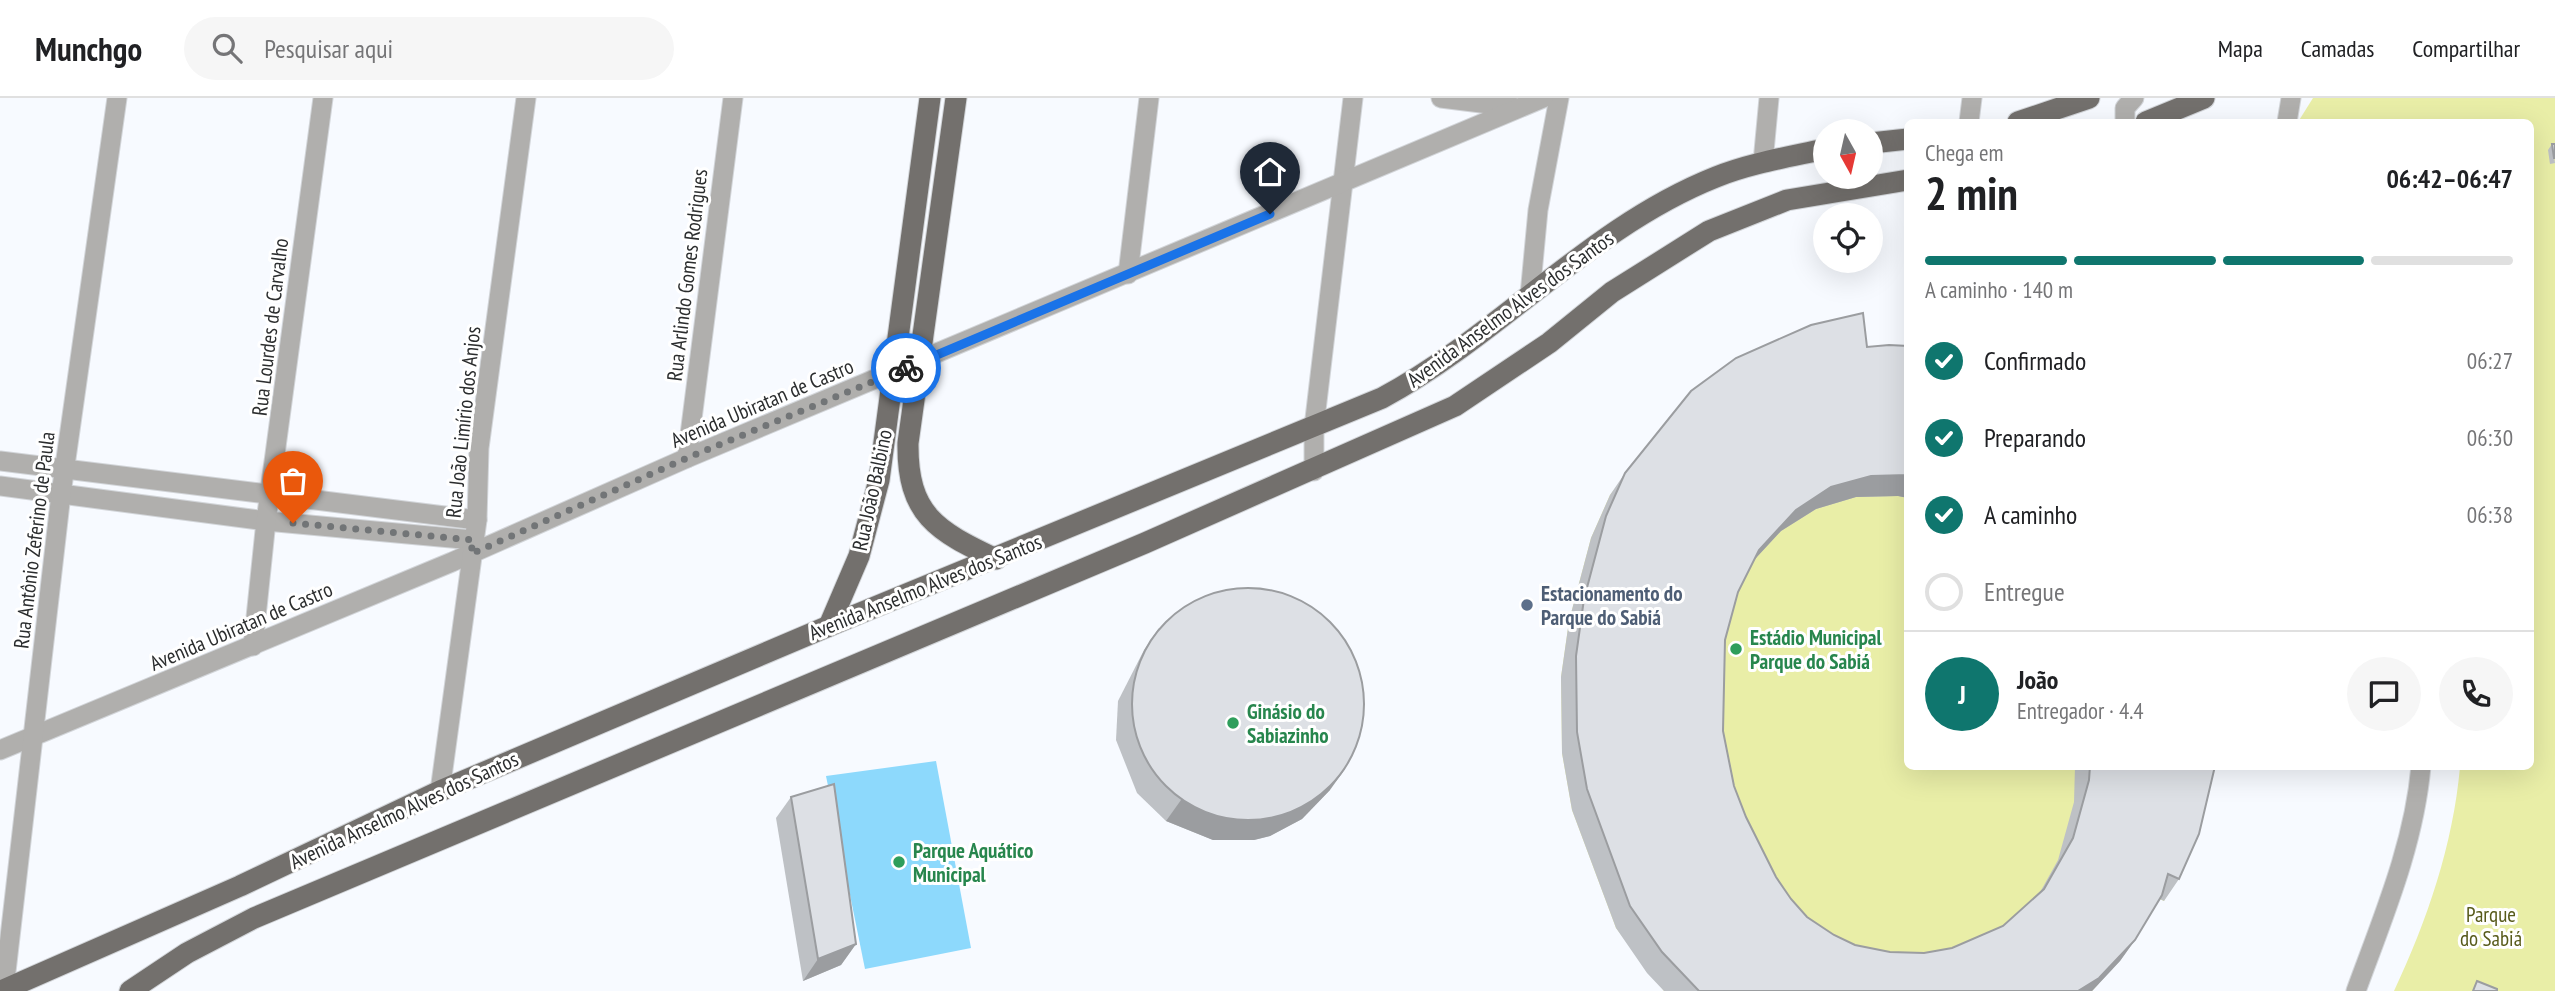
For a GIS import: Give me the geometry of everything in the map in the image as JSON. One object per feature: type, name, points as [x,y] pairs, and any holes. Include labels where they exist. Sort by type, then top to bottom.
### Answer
[{"type":"main road","name":"Rua João Balbino","points":[[829,626],[859,555],[879,480],[930,98]]},
{"type":"main road","name":"Rua João Balbino","points":[[956,98],[908,459],[917,502],[944,532],[996,559]]},
{"type":"main road","points":[[2027,119],[2089,98]]},
{"type":"main road","points":[[2153,119],[2204,98]]},
{"type":"main road","points":[[1883,142],[1904,139]]},
{"type":"main road","name":"Avenida Anselmo Alves dos Santos","points":[[2,990],[240,886],[440,792],[829,626],[1314,427],[1414,381],[1600,242],[1640,217],[1716,177],[1763,162],[1813,152]]},
{"type":"main road","name":"Avenida Anselmo Alves dos Santos","points":[[130,991],[187,953],[254,918],[1314,471],[1470,398],[1549,343],[1612,292],[1709,231],[1787,200],[1904,181]]},
{"type":"main road","points":[[240,886],[254,900],[254,918]]},
{"type":"street","name":"Rua Antônio Zeferino de Paula","points":[[2,990],[61,494],[117,98]]},
{"type":"street","name":"Rua Lourdes de Carvalho","points":[[253,646],[266,521],[272,494],[323,98]]},
{"type":"street","name":"Rua João Limírio dos Anjos","points":[[440,792],[477,520],[479,448],[526,98]]},
{"type":"street","name":"Rua Arlindo Gomes Rodrigues","points":[[687,458],[733,98]]},
{"type":"street","points":[[1128,274],[1149,98]]},
{"type":"street","points":[[1314,471],[1314,427],[1353,98]]},
{"type":"street","points":[[1441,98],[1515,107]]},
{"type":"street","name":"Avenida Ubiratan de Castro","points":[[0,750],[253,646],[472,547],[1342,184],[1515,107],[1543,98]]},
{"type":"street","points":[[1530,295],[1538,210],[1559,98]]},
{"type":"street","points":[[1763,162],[1769,98]]},
{"type":"street","points":[[1969,119],[1972,98]]},
{"type":"street","points":[[2125,119],[2125,108],[2134,98]]},
{"type":"street","points":[[2288,119],[2291,98]]},
{"type":"street","points":[[0,461],[477,520]]},
{"type":"street","points":[[0,486],[472,547]]},
{"type":"street","points":[[2356,991],[2399,873],[2417,808],[2421,770]]},
{"type":"green space","name":"Parque do Sabiá","points":[[2313,98],[2555,98],[2555,991],[2394,991],[2437,882],[2457,796],[2460,770],[2534,770],[2534,119],[2300,119]]},
{"type":"green space","name":"Estádio Municipal Parque do Sabiá","points":[[1852,368],[1904,369],[1904,770],[2202,770],[2184,855],[2164,901],[2153,896],[2127,946],[2092,991],[1664,991],[1616,928],[1572,810],[1562,753],[1561,677],[1569,621],[1591,538],[1610,495],[1676,412]]},
{"type":"water","name":"Parque Aquático Municipal","points":[[936,761],[971,948],[865,969],[826,776]]},
{"type":"building","points":[[1863,313],[1867,347],[1904,346],[1904,475],[1871,476],[1831,487],[1796,510],[1759,550],[1738,592],[1725,640],[1723,731],[1734,786],[1746,817],[1776,877],[1807,917],[1855,945],[1890,952],[1924,953],[1952,948],[2003,926],[2044,889],[2073,838],[2090,770],[2214,770],[2199,834],[2179,879],[2168,874],[2162,895],[2135,940],[2099,978],[2078,991],[1699,991],[1662,952],[1630,906],[1587,789],[1577,732],[1576,656],[1584,599],[1606,516],[1625,473],[1691,391],[1736,358],[1811,325]]},
{"type":"building","name":"Ginásio do Sabiazinho","points":[[1248,588],[1292,597],[1330,622],[1355,660],[1364,704],[1355,748],[1330,786],[1292,811],[1248,820],[1204,811],[1166,786],[1141,748],[1132,704],[1141,660],[1166,622],[1204,597]]},
{"type":"building","points":[[834,784],[856,944],[818,959],[791,797]]},
{"type":"building","points":[[2477,981],[2497,989],[2497,991],[2473,991]]},
{"type":"way so far","points":[[293,523],[473,540],[471,554],[687,458],[906,368]]},
{"type":"place","name":"Estacionamento do Parque do Sabiá","points":[[1527,605]]},
{"type":"place","name":"Estádio Municipal Parque do Sabiá","points":[[1736,649]]},
{"type":"place","name":"Ginásio do Sabiazinho","points":[[1233,723]]},
{"type":"place","name":"Parque Aquático Municipal","points":[[899,862]]},
{"type":"route","points":[[906,368],[1270,214]]}]
